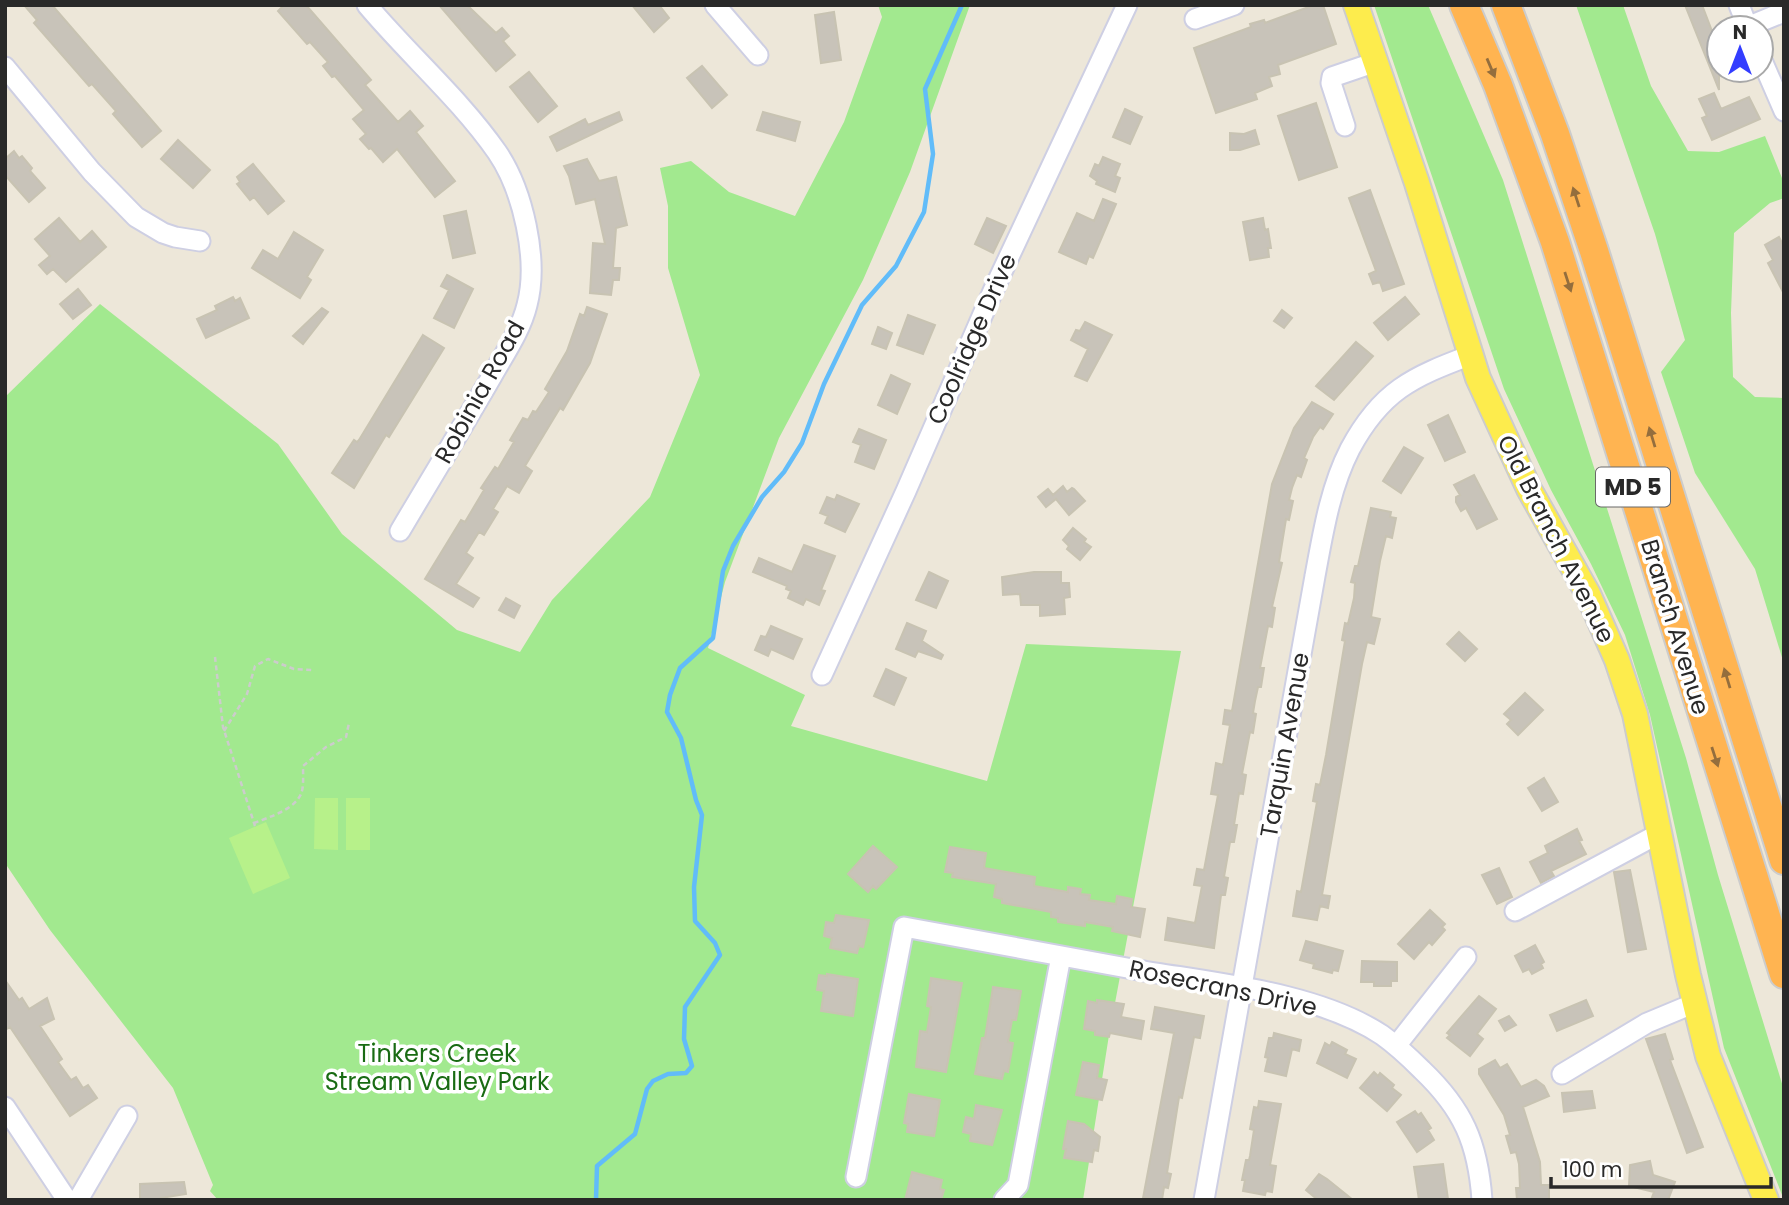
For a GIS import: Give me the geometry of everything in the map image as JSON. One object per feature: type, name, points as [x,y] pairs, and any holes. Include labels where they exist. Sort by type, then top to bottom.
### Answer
[{"type":"highway","name":"Branch Avenue","points":[[1464,5],[1498,85],[1555,242],[1784,974]]},
{"type":"highway","name":"Branch Avenue","points":[[1506,5],[1555,134],[1594,251],[1784,860]]},
{"type":"main road","name":"Old Branch Avenue","points":[[1356,5],[1417,183],[1478,378],[1512,455],[1588,594],[1613,651],[1635,714],[1695,1003],[1709,1056],[1766,1200]]},
{"type":"street","name":"Robinia Road","points":[[367,5],[478,128],[505,165],[520,197],[527,227],[530,290],[522,320],[487,385],[400,531]]},
{"type":"street","points":[[715,5],[758,55]]},
{"type":"street","name":"Coolridge Drive","points":[[822,675],[993,290],[1127,5]]},
{"type":"street","points":[[1195,19],[1234,5]]},
{"type":"street","points":[[1345,126],[1331,83],[1332,77],[1376,62]]},
{"type":"street","points":[[5,67],[92,172],[136,217],[175,237],[200,241]]},
{"type":"street","points":[[1772,84],[1784,111]]},
{"type":"street","name":"Tarquin Avenue","points":[[1204,1200],[1322,535],[1338,479],[1350,450],[1368,421],[1395,391],[1426,372],[1471,355]]},
{"type":"street","points":[[1515,911],[1660,833]]},
{"type":"street","name":"Rosecrans Drive","points":[[856,1177],[904,928],[1300,1000],[1367,1027],[1396,1045],[1443,1091],[1462,1118],[1474,1143],[1482,1200]]},
{"type":"street","points":[[1003,1200],[1018,1185],[1061,956]]},
{"type":"street","points":[[1396,1045],[1466,957]]},
{"type":"street","points":[[1562,1074],[1647,1023],[1695,1003]]},
{"type":"street","points":[[5,1107],[67,1200]]},
{"type":"street","points":[[78,1200],[127,1116]]},
{"type":"path","points":[[215,657],[224,731],[255,825],[294,803],[302,793],[303,766],[326,747],[346,737],[349,723]]},
{"type":"path","points":[[224,731],[247,694],[255,666],[268,659],[294,669],[313,670]]},
{"type":"green space","name":"Tinkers Creek Stream Valley Park","points":[[878,5],[970,5],[910,172],[863,280],[779,438],[725,582],[708,648],[805,695],[791,726],[987,781],[1026,644],[1181,651],[1109,1035],[1083,1200],[218,1200],[210,1191],[213,1185],[173,1088],[50,930],[5,863],[5,397],[100,304],[278,444],[342,534],[457,630],[520,652],[552,600],[650,497],[700,375],[668,268],[668,206],[660,168],[691,161],[729,192],[795,216],[844,122],[882,17]]},
{"type":"green space","points":[[1374,5],[1428,5],[1503,180],[1686,758],[1718,875],[1784,1090],[1784,1200],[1724,1048],[1650,715],[1625,635],[1551,490],[1504,389]]},
{"type":"green space","points":[[1576,5],[1623,5],[1651,86],[1688,151],[1719,152],[1765,136],[1784,183],[1784,198],[1770,203],[1734,233],[1731,313],[1733,377],[1755,397],[1784,398],[1784,664],[1755,569],[1695,473],[1661,372],[1685,340],[1655,234]]},
{"type":"green space","points":[[315,798],[338,798],[338,850],[314,849]]},
{"type":"green space","points":[[346,798],[370,798],[370,850],[346,850]]},
{"type":"green space","points":[[266,822],[290,878],[253,894],[229,838]]},
{"type":"building","points":[[24,5],[52,5],[161,131],[142,147],[113,114],[116,111],[92,84],[89,86],[34,23],[37,20]]},
{"type":"building","points":[[284,5],[306,5],[371,80],[365,85],[398,122],[410,111],[423,126],[416,132],[455,181],[435,197],[397,149],[383,162],[369,149],[360,139],[366,134],[353,119],[364,110],[323,66],[328,62],[310,42],[307,44],[278,11]]},
{"type":"building","points":[[439,5],[467,5],[496,33],[502,28],[509,36],[503,41],[515,55],[496,71]]},
{"type":"building","points":[[632,5],[659,5],[669,18],[654,32]]},
{"type":"building","points":[[1314,5],[1323,5],[1336,44],[1278,65],[1280,74],[1269,77],[1272,86],[1255,93],[1257,99],[1216,113],[1194,48],[1251,27],[1250,24],[1264,20],[1265,23]]},
{"type":"building","points":[[1685,5],[1702,5],[1705,14],[1705,55]]},
{"type":"building","points":[[834,12],[841,60],[821,63],[815,15]]},
{"type":"building","points":[[702,66],[727,95],[712,108],[687,78]]},
{"type":"building","points":[[529,72],[557,106],[538,122],[510,87]]},
{"type":"building","points":[[1714,93],[1721,109],[1749,97],[1760,119],[1712,140],[1702,118],[1707,116],[1699,99]]},
{"type":"building","points":[[1316,103],[1337,167],[1299,180],[1278,116]]},
{"type":"building","points":[[1125,109],[1142,117],[1130,144],[1113,137]]},
{"type":"building","points":[[619,112],[622,120],[557,151],[550,137],[585,119],[588,125]]},
{"type":"building","points":[[763,112],[800,122],[795,141],[757,130]]},
{"type":"building","points":[[1255,130],[1259,144],[1230,150],[1230,133],[1244,134]]},
{"type":"building","points":[[178,140],[210,170],[193,188],[161,159]]},
{"type":"building","points":[[14,151],[19,158],[22,156],[32,168],[30,171],[45,188],[29,202],[5,175],[5,159]]},
{"type":"building","points":[[1103,157],[1120,164],[1115,176],[1120,178],[1115,192],[1096,184],[1097,181],[1090,176],[1095,164],[1099,166]]},
{"type":"building","points":[[587,159],[599,181],[616,177],[627,225],[616,228],[613,268],[620,268],[619,280],[613,280],[611,295],[590,293],[593,243],[605,244],[595,199],[576,204],[564,166]]},
{"type":"building","points":[[253,164],[284,201],[268,214],[254,197],[250,200],[237,184],[240,182],[237,177]]},
{"type":"building","points":[[1370,190],[1404,284],[1383,291],[1380,282],[1373,284],[1369,274],[1376,271],[1349,198]]},
{"type":"building","points":[[1103,199],[1116,204],[1093,258],[1089,256],[1086,264],[1059,252],[1077,213],[1094,221]]},
{"type":"building","points":[[466,211],[475,253],[453,258],[444,216]]},
{"type":"building","points":[[59,218],[80,242],[92,231],[106,247],[66,282],[53,269],[47,274],[39,265],[50,256],[35,239]]},
{"type":"building","points":[[987,218],[1006,226],[993,253],[975,244]]},
{"type":"building","points":[[1263,218],[1271,248],[1268,248],[1269,257],[1250,260],[1243,222]]},
{"type":"building","points":[[294,232],[323,250],[307,277],[311,280],[300,298],[252,268],[263,250],[278,259]]},
{"type":"building","points":[[1779,237],[1784,247],[1784,294],[1768,263],[1773,260],[1765,245]]},
{"type":"building","points":[[447,275],[473,289],[454,328],[434,318],[449,290],[441,286]]},
{"type":"building","points":[[78,289],[91,305],[73,319],[60,304]]},
{"type":"building","points":[[233,297],[235,301],[240,298],[249,318],[206,338],[197,319],[217,310],[215,306]]},
{"type":"building","points":[[1405,297],[1419,314],[1388,340],[1374,323]]},
{"type":"building","points":[[587,307],[607,314],[590,363],[563,410],[560,408],[525,466],[532,471],[519,493],[507,486],[493,509],[498,512],[484,535],[479,532],[466,553],[473,558],[456,584],[479,598],[473,607],[425,579],[461,520],[465,522],[484,490],[481,488],[495,467],[498,469],[514,442],[510,440],[523,418],[528,420],[533,411],[536,412],[549,392],[545,389],[567,351],[580,314],[584,316]]},
{"type":"building","points":[[322,308],[328,312],[303,344],[293,336]]},
{"type":"building","points":[[1282,310],[1292,318],[1284,328],[1274,321]]},
{"type":"building","points":[[908,315],[935,325],[923,354],[897,345]]},
{"type":"building","points":[[1085,322],[1112,335],[1087,381],[1075,376],[1088,349],[1071,340],[1076,330],[1080,331]]},
{"type":"building","points":[[878,327],[892,333],[886,349],[872,344]]},
{"type":"building","points":[[423,335],[444,348],[354,488],[332,473],[354,440],[359,440]]},
{"type":"building","points":[[1356,342],[1373,356],[1334,400],[1316,386]]},
{"type":"building","points":[[891,375],[910,384],[897,414],[878,405]]},
{"type":"building","points":[[1312,402],[1333,414],[1323,429],[1320,427],[1313,437],[1304,458],[1307,460],[1301,477],[1297,475],[1289,500],[1293,501],[1289,520],[1286,519],[1279,562],[1282,563],[1272,607],[1275,608],[1272,627],[1268,626],[1260,668],[1264,668],[1261,687],[1258,687],[1255,701],[1253,733],[1250,732],[1242,774],[1246,775],[1243,794],[1239,793],[1234,825],[1237,825],[1234,842],[1230,842],[1224,877],[1228,878],[1225,895],[1221,895],[1214,948],[1165,940],[1168,918],[1195,923],[1202,886],[1194,885],[1197,869],[1204,870],[1218,795],[1211,794],[1216,763],[1223,765],[1230,725],[1223,724],[1225,710],[1232,711],[1272,484],[1294,428]]},
{"type":"building","points":[[1448,415],[1465,452],[1445,461],[1428,425]]},
{"type":"building","points":[[859,429],[886,440],[874,469],[855,462],[861,445],[853,442]]},
{"type":"building","points":[[1404,447],[1423,458],[1401,493],[1383,481]]},
{"type":"building","points":[[1474,475],[1497,519],[1477,529],[1466,508],[1461,511],[1456,502],[1456,497],[1460,495],[1454,485]]},
{"type":"building","points":[[1063,486],[1067,492],[1074,489],[1085,501],[1069,515],[1056,499],[1046,507],[1038,497],[1048,489],[1053,495]]},
{"type":"building","points":[[837,495],[859,504],[845,532],[825,523],[828,516],[820,513],[827,497],[835,500]]},
{"type":"building","points":[[1371,508],[1391,512],[1390,517],[1396,518],[1392,538],[1386,536],[1371,617],[1380,619],[1374,644],[1367,642],[1362,664],[1322,895],[1330,896],[1328,908],[1320,906],[1317,920],[1293,916],[1297,891],[1301,892],[1317,802],[1313,801],[1316,784],[1320,785],[1326,755],[1345,641],[1342,640],[1345,623],[1348,624],[1354,598],[1355,583],[1351,582],[1355,566],[1358,566]]},
{"type":"building","points":[[1073,528],[1091,547],[1080,560],[1067,549],[1069,546],[1063,540]]},
{"type":"building","points":[[804,545],[835,556],[821,590],[825,591],[819,605],[806,599],[803,605],[788,598],[791,591],[786,589],[787,586],[753,572],[759,558],[792,572]]},
{"type":"building","points":[[929,572],[948,581],[936,608],[916,600]]},
{"type":"building","points":[[1034,572],[1061,572],[1061,583],[1069,583],[1070,597],[1064,598],[1065,614],[1040,616],[1040,605],[1021,605],[1020,594],[1003,595],[1002,577]]},
{"type":"building","points":[[506,598],[520,606],[514,618],[499,610]]},
{"type":"building","points":[[907,623],[926,631],[922,641],[943,655],[941,659],[918,651],[915,657],[896,649]]},
{"type":"building","points":[[771,626],[802,639],[793,659],[771,649],[768,656],[755,650],[761,636],[766,637]]},
{"type":"building","points":[[1459,632],[1477,649],[1465,661],[1447,644]]},
{"type":"building","points":[[886,669],[906,678],[894,705],[874,696]]},
{"type":"building","points":[[1525,693],[1543,710],[1518,735],[1507,724],[1511,720],[1504,714]]},
{"type":"building","points":[[1544,778],[1558,802],[1542,811],[1528,788]]},
{"type":"building","points":[[1577,829],[1582,840],[1579,841],[1586,854],[1551,871],[1554,876],[1541,883],[1530,862],[1548,853],[1545,846]]},
{"type":"building","points":[[873,846],[897,867],[876,889],[873,886],[868,892],[848,874]]},
{"type":"building","points":[[950,847],[986,853],[984,868],[1035,877],[1034,886],[1068,892],[1068,887],[1081,889],[1080,894],[1090,895],[1089,900],[1116,904],[1117,896],[1132,899],[1131,907],[1145,909],[1140,937],[1112,931],[1113,927],[1085,922],[1085,926],[1058,922],[1058,918],[1051,917],[1051,912],[1002,903],[1002,899],[994,897],[996,884],[952,877],[953,873],[945,872]]},
{"type":"building","points":[[1499,868],[1512,897],[1497,904],[1482,875]]},
{"type":"building","points":[[1630,870],[1646,949],[1628,952],[1614,872]]},
{"type":"building","points":[[1430,910],[1445,924],[1442,927],[1445,930],[1432,945],[1429,942],[1414,959],[1398,944]]},
{"type":"building","points":[[836,915],[869,920],[863,947],[859,946],[857,953],[830,948],[832,938],[824,936],[826,922],[834,923]]},
{"type":"building","points":[[1306,941],[1343,951],[1338,971],[1333,970],[1332,973],[1313,968],[1314,964],[1300,960]]},
{"type":"building","points":[[1535,945],[1544,962],[1541,964],[1543,968],[1532,974],[1529,969],[1523,972],[1515,956]]},
{"type":"building","points":[[1362,961],[1397,962],[1397,981],[1391,981],[1391,986],[1374,986],[1374,982],[1361,982]]},
{"type":"building","points":[[819,975],[858,979],[853,1016],[821,1011],[824,991],[817,990]]},
{"type":"building","points":[[931,978],[962,983],[946,1072],[916,1067],[920,1031],[927,1032],[931,1007],[927,1006]]},
{"type":"building","points":[[5,980],[29,1009],[47,998],[54,1019],[40,1026],[62,1059],[58,1062],[71,1080],[76,1077],[83,1088],[88,1085],[97,1098],[70,1116],[10,1027],[5,1030]]},
{"type":"building","points":[[993,987],[1021,991],[1016,1020],[1012,1020],[1008,1042],[1013,1043],[1008,1072],[1004,1071],[1002,1079],[975,1074],[982,1038],[985,1038]]},
{"type":"building","points":[[1479,996],[1496,1009],[1477,1034],[1483,1039],[1470,1056],[1447,1038],[1450,1035],[1447,1033]]},
{"type":"building","points":[[1097,1000],[1124,1004],[1121,1017],[1144,1021],[1141,1039],[1110,1033],[1109,1037],[1095,1035],[1095,1031],[1084,1029],[1088,1001],[1097,1003]]},
{"type":"building","points":[[1586,1000],[1593,1016],[1557,1031],[1550,1015]]},
{"type":"building","points":[[1155,1007],[1204,1016],[1200,1038],[1194,1037],[1182,1098],[1179,1097],[1167,1173],[1171,1174],[1168,1188],[1164,1187],[1162,1200],[1143,1198],[1174,1033],[1151,1029]]},
{"type":"building","points":[[1509,1016],[1516,1025],[1505,1031],[1499,1021]]},
{"type":"building","points":[[1274,1033],[1301,1040],[1299,1051],[1292,1049],[1286,1076],[1265,1071],[1269,1038],[1273,1038]]},
{"type":"building","points":[[1665,1034],[1673,1059],[1670,1060],[1703,1147],[1687,1153],[1646,1039]]},
{"type":"building","points":[[1332,1042],[1347,1050],[1345,1054],[1356,1059],[1347,1078],[1317,1063],[1325,1043],[1330,1046]]},
{"type":"building","points":[[1495,1060],[1500,1068],[1507,1064],[1521,1087],[1536,1080],[1544,1086],[1549,1096],[1523,1107],[1540,1162],[1541,1185],[1549,1185],[1549,1199],[1517,1200],[1516,1188],[1520,1188],[1516,1152],[1511,1153],[1506,1136],[1510,1135],[1504,1115],[1479,1074],[1479,1069]]},
{"type":"building","points":[[1083,1062],[1099,1065],[1097,1078],[1107,1080],[1102,1100],[1076,1095]]},
{"type":"building","points":[[1374,1072],[1378,1076],[1380,1073],[1401,1095],[1387,1111],[1360,1088]]},
{"type":"building","points":[[1592,1091],[1595,1108],[1564,1112],[1562,1093]]},
{"type":"building","points":[[909,1094],[940,1100],[934,1136],[907,1132],[908,1124],[904,1123]]},
{"type":"building","points":[[1259,1101],[1281,1104],[1270,1165],[1276,1166],[1272,1192],[1266,1191],[1265,1195],[1243,1191],[1245,1180],[1242,1180],[1246,1160],[1249,1160],[1250,1156],[1254,1130],[1250,1129],[1254,1107],[1258,1108]]},
{"type":"building","points":[[976,1105],[1002,1110],[992,1145],[970,1141],[971,1134],[963,1132],[966,1117],[974,1119]]},
{"type":"building","points":[[1415,1111],[1418,1115],[1421,1113],[1431,1128],[1428,1130],[1434,1140],[1417,1152],[1397,1122]]},
{"type":"building","points":[[1068,1121],[1084,1124],[1100,1137],[1098,1151],[1094,1150],[1092,1162],[1064,1158]]},
{"type":"building","points":[[1650,1161],[1653,1175],[1675,1182],[1668,1200],[1651,1200],[1654,1192],[1629,1186],[1630,1165]]},
{"type":"building","points":[[1443,1164],[1448,1199],[1419,1200],[1414,1167]]},
{"type":"building","points":[[912,1172],[942,1180],[940,1189],[944,1190],[941,1200],[905,1200]]},
{"type":"building","points":[[1319,1174],[1353,1200],[1318,1200],[1306,1190]]},
{"type":"building","points":[[184,1182],[186,1194],[161,1198],[162,1200],[140,1200],[140,1184]]},
{"type":"waterway","points":[[596,1200],[597,1166],[635,1134],[647,1089],[653,1081],[668,1074],[686,1073],[692,1066],[684,1039],[685,1007],[720,955],[715,943],[695,921],[694,887],[702,815],[681,738],[667,712],[670,695],[680,668],[713,638],[723,571],[733,546],[762,497],[784,472],[802,443],[824,384],[862,305],[896,266],[924,212],[933,154],[925,89],[962,5]]}]
